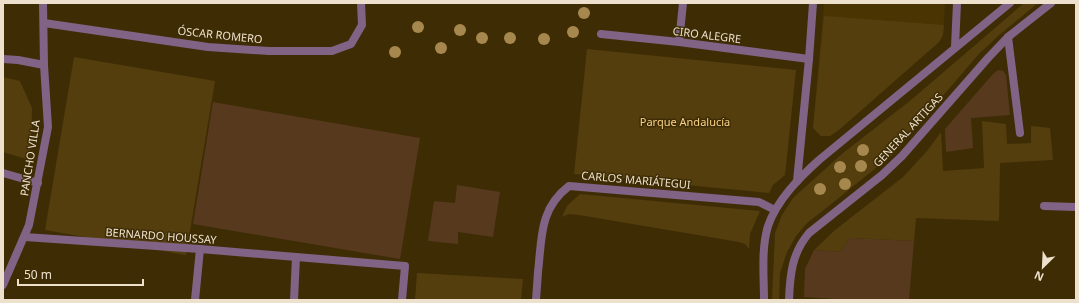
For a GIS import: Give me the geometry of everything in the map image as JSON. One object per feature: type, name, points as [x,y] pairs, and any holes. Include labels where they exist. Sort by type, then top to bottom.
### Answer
[{"type":"street","name":"PANCHO VILLA","points":[[3,285],[30,225],[48,127],[44,65],[43,3]]},
{"type":"street","name":"ÓSCAR ROMERO","points":[[44,23],[208,47],[269,51],[332,51],[352,44],[362,25],[362,3]]},
{"type":"street","points":[[679,42],[683,3]]},
{"type":"street","points":[[797,181],[813,3]]},
{"type":"street","points":[[955,47],[957,3]]},
{"type":"street","points":[[764,300],[764,248],[768,227],[775,210],[797,181],[819,160],[1010,3]]},
{"type":"street","name":"GENERAL ARTIGAS","points":[[789,300],[792,263],[801,242],[809,233],[882,175],[902,156],[1008,37],[1051,3]]},
{"type":"street","name":"CIRO ALEGRE","points":[[601,34],[679,42],[809,59]]},
{"type":"street","points":[[1008,37],[1020,133]]},
{"type":"street","points":[[3,59],[44,65]]},
{"type":"street","points":[[3,173],[38,183]]},
{"type":"street","name":"CARLOS MARIÁTEGUI","points":[[536,300],[544,222],[547,211],[560,193],[569,186],[758,202],[775,210]]},
{"type":"street","points":[[1044,206],[1076,207]]},
{"type":"street","name":"BERNARDO HOUSSAY","points":[[25,237],[200,249],[405,266],[402,300]]},
{"type":"street","points":[[195,300],[200,249]]},
{"type":"street","points":[[294,300],[296,257]]},
{"type":"shaded area","points":[[824,3],[945,3],[943,35],[939,42],[840,129],[830,136],[821,136],[813,128]]},
{"type":"green space","points":[[1024,3],[1038,3],[998,36],[978,55],[892,155],[807,223],[796,236],[787,252],[780,273],[779,300],[772,300],[775,233],[782,215],[793,198],[843,153],[911,100]]},
{"type":"green space","points":[[824,16],[944,25],[943,35],[939,42],[840,129],[830,136],[821,136],[813,128]]},
{"type":"green space","name":"Parque Andalucía","points":[[587,49],[796,70],[785,175],[773,185],[769,193],[574,174]]},
{"type":"green space","points":[[74,57],[215,81],[186,255],[45,230]]},
{"type":"green space","points":[[3,77],[20,81],[32,108],[31,148],[26,159],[3,152]]},
{"type":"green space","points":[[982,121],[1006,124],[1007,144],[1031,143],[1031,126],[1050,128],[1053,160],[1000,163],[999,221],[916,218],[914,241],[850,238],[840,252],[814,250],[835,230],[903,177],[927,151],[941,132],[943,171],[984,168]]},
{"type":"green space","points":[[580,194],[760,211],[750,234],[749,249],[745,244],[739,242],[579,215],[569,214],[562,217],[567,206]]},
{"type":"green space","points":[[417,273],[523,279],[521,300],[415,300]]},
{"type":"building","points":[[998,70],[1003,71],[1006,75],[1010,115],[971,118],[973,148],[946,152],[945,129]]},
{"type":"building","points":[[213,102],[420,138],[400,259],[193,224]]},
{"type":"building","points":[[457,185],[500,192],[493,237],[458,232],[458,244],[428,241],[434,201],[455,203]]},
{"type":"building","points":[[850,238],[914,241],[909,300],[852,300],[804,297],[805,269],[814,250],[840,252]]}]
